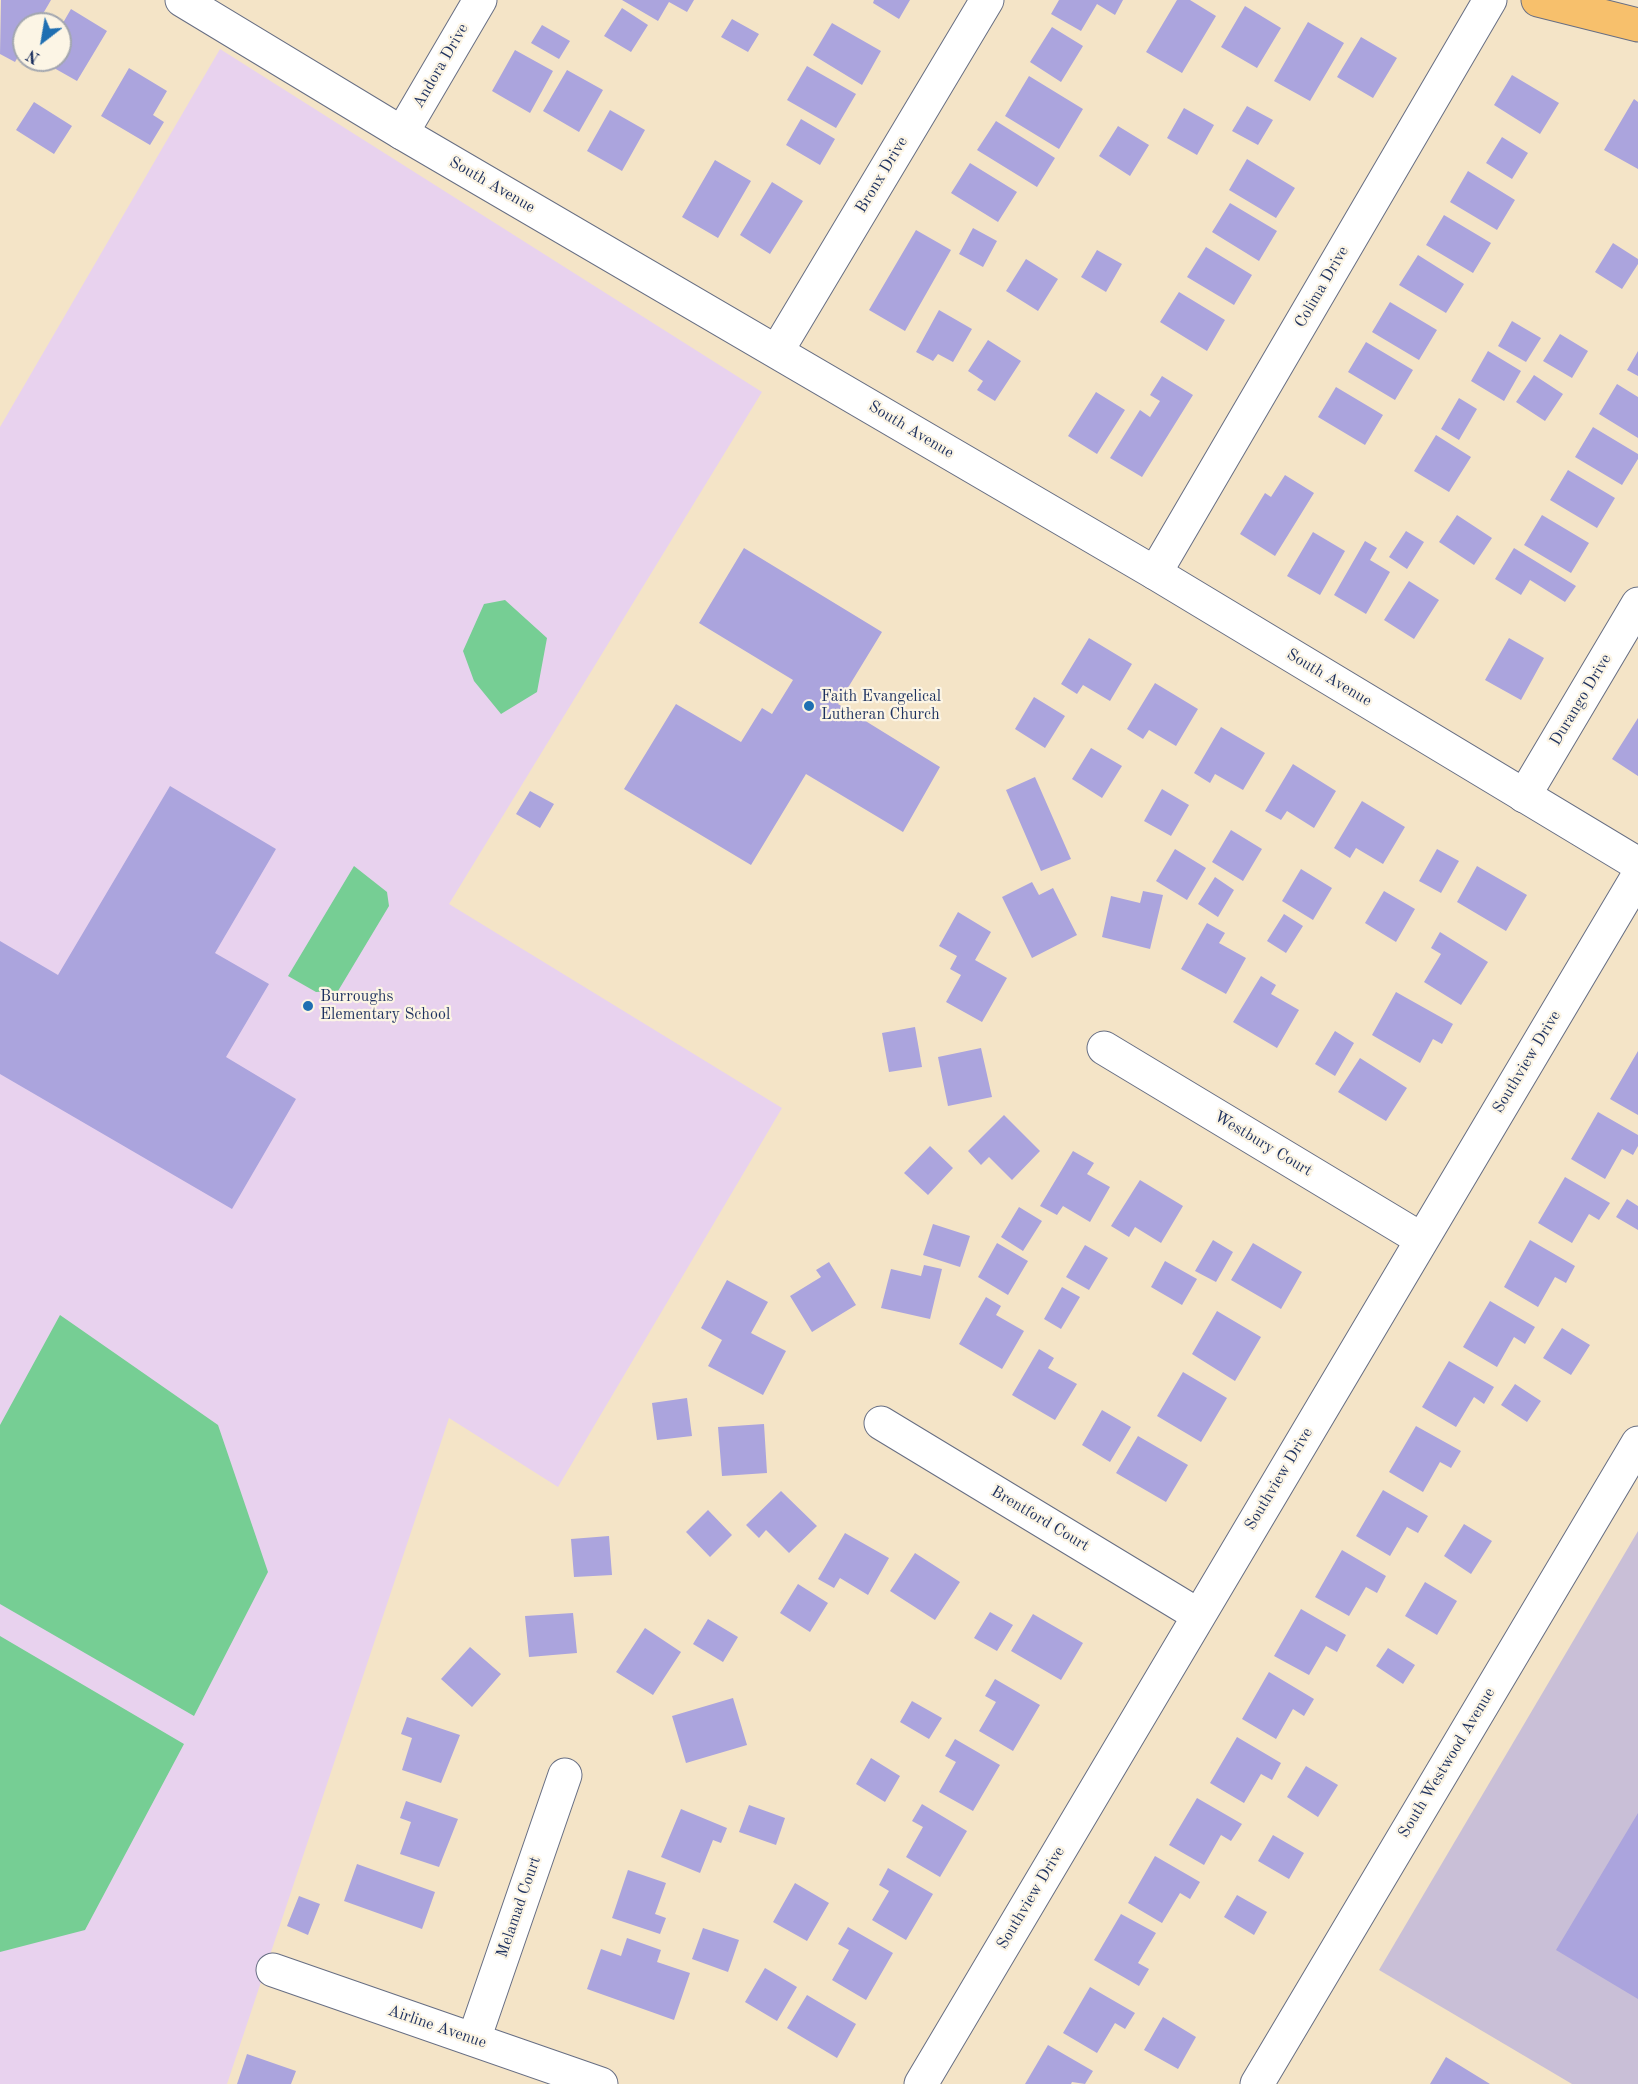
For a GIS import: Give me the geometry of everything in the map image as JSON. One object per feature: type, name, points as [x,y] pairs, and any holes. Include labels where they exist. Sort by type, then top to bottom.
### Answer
[{"type":"main road","points":[[1538,0],[1638,26]]},
{"type":"street","name":"South Avenue","points":[[182,0],[402,133],[1155,573],[1638,864]]},
{"type":"street","name":"Andora Drive","points":[[402,133],[480,0]]},
{"type":"street","name":"Bronx Drive","points":[[777,351],[987,0]]},
{"type":"street","name":"Colima Drive","points":[[1155,573],[1490,0]]},
{"type":"street","name":"Durango Drive","points":[[1524,796],[1638,604]]},
{"type":"street","name":"Southview Drive","points":[[921,2084],[1638,876]]},
{"type":"street","name":"Westbury Court","points":[[1104,1048],[1421,1239]]},
{"type":"street","name":"Brentford Court","points":[[881,1423],[1198,1615]]},
{"type":"street","name":"South Westwood Avenue","points":[[1257,2084],[1638,1443]]},
{"type":"street","name":"Melamad Court","points":[[474,2039],[565,1775]]},
{"type":"street","name":"Airline Avenue","points":[[273,1970],[601,2084]]},
{"type":"shaded area","name":"Burroughs Elementary School","points":[[220,49],[762,392],[449,904],[782,1108],[558,1487],[449,1418],[227,2084],[0,2084],[0,427]]},
{"type":"shaded area","points":[[1638,1531],[1638,2084],[1572,2084],[1379,1970]]},
{"type":"green space","points":[[505,600],[547,638],[537,692],[501,714],[474,681],[463,651],[484,604]]},
{"type":"green space","points":[[354,866],[387,892],[389,906],[338,991],[316,992],[288,976]]},
{"type":"green space","points":[[60,1315],[218,1425],[268,1572],[194,1716],[0,1604],[0,1425]]},
{"type":"green space","points":[[0,1636],[184,1744],[85,1930],[0,1952]]},
{"type":"building","points":[[1,0],[51,0],[44,12],[12,12],[12,60],[0,54]]},
{"type":"building","points":[[622,0],[694,0],[687,12],[669,2],[658,21]]},
{"type":"building","points":[[874,0],[910,0],[899,19],[873,3]]},
{"type":"building","points":[[1059,0],[1123,0],[1115,15],[1097,4],[1081,31],[1051,14]]},
{"type":"building","points":[[1177,0],[1190,0],[1216,16],[1182,73],[1146,52]]},
{"type":"building","points":[[1245,6],[1281,28],[1257,68],[1221,47]]},
{"type":"building","points":[[622,8],[648,25],[631,52],[604,36]]},
{"type":"building","points":[[71,9],[107,31],[77,81],[61,72],[72,72],[72,12],[69,12]]},
{"type":"building","points":[[732,19],[759,34],[748,52],[721,37]]},
{"type":"building","points":[[1308,22],[1344,43],[1310,101],[1274,81]]},
{"type":"building","points":[[832,23],[881,51],[862,85],[813,55]]},
{"type":"building","points":[[542,25],[570,41],[559,59],[531,43]]},
{"type":"building","points":[[1052,27],[1083,46],[1061,82],[1030,62]]},
{"type":"building","points":[[1361,37],[1397,58],[1373,98],[1337,77]]},
{"type":"building","points":[[515,50],[553,71],[530,113],[492,91]]},
{"type":"building","points":[[807,66],[856,94],[836,128],[787,100]]},
{"type":"building","points":[[129,68],[167,91],[153,115],[164,122],[150,145],[101,116]]},
{"type":"building","points":[[567,70],[603,90],[579,132],[543,111]]},
{"type":"building","points":[[1512,75],[1559,103],[1540,134],[1494,105]]},
{"type":"building","points":[[1029,76],[1083,109],[1059,149],[1005,116]]},
{"type":"building","points":[[1634,99],[1638,102],[1638,169],[1604,150]]},
{"type":"building","points":[[34,102],[72,126],[54,154],[16,130]]},
{"type":"building","points":[[1247,106],[1273,120],[1258,145],[1232,131]]},
{"type":"building","points":[[1184,108],[1214,125],[1197,155],[1167,138]]},
{"type":"building","points":[[610,110],[645,130],[622,171],[587,151]]},
{"type":"building","points":[[801,119],[835,139],[820,165],[786,145]]},
{"type":"building","points":[[996,121],[1055,158],[1037,187],[977,150]]},
{"type":"building","points":[[1118,126],[1149,145],[1130,176],[1099,156]]},
{"type":"building","points":[[1502,137],[1528,153],[1512,179],[1486,163]]},
{"type":"building","points":[[1247,159],[1295,188],[1276,218],[1229,190]]},
{"type":"building","points":[[715,160],[751,181],[718,238],[682,217]]},
{"type":"building","points":[[970,163],[1017,192],[998,222],[951,193]]},
{"type":"building","points":[[1468,171],[1515,200],[1497,230],[1450,202]]},
{"type":"building","points":[[772,182],[803,201],[770,254],[740,235]]},
{"type":"building","points":[[1230,203],[1277,231],[1259,261],[1212,232]]},
{"type":"building","points":[[1444,215],[1491,243],[1473,273],[1426,245]]},
{"type":"building","points":[[973,228],[997,241],[983,267],[959,254]]},
{"type":"building","points":[[916,230],[951,250],[905,331],[869,310]]},
{"type":"building","points":[[1613,243],[1638,259],[1638,264],[1622,289],[1595,272]]},
{"type":"building","points":[[1206,247],[1252,275],[1234,305],[1187,277]]},
{"type":"building","points":[[1097,250],[1122,264],[1106,292],[1081,277]]},
{"type":"building","points":[[1418,255],[1464,284],[1446,313],[1399,285]]},
{"type":"building","points":[[1026,259],[1058,279],[1038,311],[1006,291]]},
{"type":"building","points":[[1179,292],[1225,320],[1207,351],[1160,322]]},
{"type":"building","points":[[1390,302],[1437,330],[1419,360],[1372,332]]},
{"type":"building","points":[[939,310],[972,329],[953,362],[938,354],[933,361],[916,352]]},
{"type":"building","points":[[1512,321],[1541,338],[1526,362],[1498,346]]},
{"type":"building","points":[[1560,334],[1588,351],[1572,378],[1543,361]]},
{"type":"building","points":[[988,340],[1021,361],[995,401],[977,390],[983,381],[968,371]]},
{"type":"building","points":[[1366,342],[1413,370],[1395,400],[1348,372]]},
{"type":"building","points":[[1488,351],[1521,371],[1504,401],[1471,381]]},
{"type":"building","points":[[1638,351],[1638,376],[1627,370]]},
{"type":"building","points":[[1534,375],[1563,394],[1545,421],[1516,402]]},
{"type":"building","points":[[1162,376],[1193,395],[1142,477],[1110,458],[1140,410],[1150,417],[1160,401],[1150,395]]},
{"type":"building","points":[[1617,384],[1638,397],[1638,438],[1599,414]]},
{"type":"building","points":[[1336,387],[1383,415],[1365,445],[1318,417]]},
{"type":"building","points":[[1096,392],[1125,410],[1097,454],[1068,436]]},
{"type":"building","points":[[1459,398],[1477,409],[1459,440],[1441,429]]},
{"type":"building","points":[[1593,427],[1638,454],[1638,459],[1622,485],[1575,457]]},
{"type":"building","points":[[1436,435],[1471,457],[1449,492],[1414,471]]},
{"type":"building","points":[[1568,470],[1615,498],[1597,528],[1550,500]]},
{"type":"building","points":[[1285,475],[1314,493],[1275,556],[1240,534],[1265,493],[1271,497]]},
{"type":"building","points":[[1457,515],[1492,538],[1474,565],[1439,542]]},
{"type":"building","points":[[1542,515],[1589,543],[1571,573],[1524,545]]},
{"type":"building","points":[[1406,531],[1424,542],[1407,569],[1389,557]]},
{"type":"building","points":[[1313,532],[1345,551],[1320,595],[1287,576]]},
{"type":"building","points":[[1365,541],[1377,548],[1370,560],[1390,572],[1366,614],[1334,595]]},
{"type":"building","name":"Faith Evangelical Lutheran Church","points":[[744,548],[882,632],[838,704],[940,767],[903,832],[806,774],[751,865],[624,789],[676,704],[741,742],[762,708],[772,714],[793,680],[699,623]]},
{"type":"building","points":[[1514,548],[1576,586],[1565,602],[1530,580],[1521,595],[1495,579]]},
{"type":"building","points":[[1409,581],[1439,600],[1414,639],[1384,620]]},
{"type":"building","points":[[1089,638],[1132,664],[1110,701],[1083,685],[1077,694],[1061,684]]},
{"type":"building","points":[[1509,638],[1544,658],[1521,700],[1485,680]]},
{"type":"building","points":[[1155,683],[1198,709],[1176,746],[1149,730],[1143,739],[1127,729]]},
{"type":"building","points":[[1034,697],[1065,716],[1045,748],[1015,729]]},
{"type":"building","points":[[1638,718],[1638,776],[1612,759]]},
{"type":"building","points":[[1221,727],[1265,753],[1243,790],[1215,774],[1210,783],[1194,773]]},
{"type":"building","points":[[1091,748],[1122,766],[1102,798],[1072,779]]},
{"type":"building","points":[[1293,764],[1336,791],[1314,828],[1287,811],[1281,820],[1265,811]]},
{"type":"building","points":[[1035,777],[1071,859],[1041,871],[1006,790]]},
{"type":"building","points":[[170,786],[276,849],[215,953],[269,984],[226,1057],[296,1099],[232,1209],[0,1074],[0,941],[58,975]]},
{"type":"building","points":[[1162,789],[1189,805],[1171,836],[1144,821]]},
{"type":"building","points":[[530,791],[554,804],[540,828],[516,814]]},
{"type":"building","points":[[1362,801],[1405,827],[1383,864],[1356,848],[1350,858],[1334,848]]},
{"type":"building","points":[[1231,830],[1262,849],[1243,881],[1212,862]]},
{"type":"building","points":[[1175,849],[1206,868],[1187,900],[1156,881]]},
{"type":"building","points":[[1437,849],[1459,861],[1441,893],[1419,881]]},
{"type":"building","points":[[1477,866],[1527,895],[1506,931],[1457,902]]},
{"type":"building","points":[[1301,869],[1332,888],[1313,920],[1282,901]]},
{"type":"building","points":[[1215,877],[1234,890],[1218,917],[1198,904]]},
{"type":"building","points":[[1032,882],[1039,895],[1053,888],[1077,935],[1032,958],[1002,897]]},
{"type":"building","points":[[1143,891],[1163,895],[1150,949],[1102,937],[1111,896],[1140,903]]},
{"type":"building","points":[[1384,891],[1415,909],[1396,942],[1365,923]]},
{"type":"building","points":[[958,912],[991,932],[975,960],[1007,978],[982,1022],[946,1002],[961,975],[950,969],[957,956],[939,946]]},
{"type":"building","points":[[1284,914],[1303,926],[1286,953],[1267,941]]},
{"type":"building","points":[[1207,923],[1225,933],[1219,943],[1246,958],[1226,994],[1181,969]]},
{"type":"building","points":[[1440,932],[1488,962],[1461,1005],[1424,982],[1441,954],[1431,948]]},
{"type":"building","points":[[1261,976],[1276,985],[1271,994],[1299,1010],[1277,1048],[1233,1022]]},
{"type":"building","points":[[1396,992],[1453,1024],[1442,1044],[1433,1039],[1420,1063],[1372,1035]]},
{"type":"building","points":[[915,1027],[922,1067],[889,1072],[882,1033]]},
{"type":"building","points":[[1335,1031],[1354,1043],[1335,1076],[1315,1064]]},
{"type":"building","points":[[981,1048],[992,1097],[948,1106],[938,1057]]},
{"type":"building","points":[[1638,1051],[1638,1115],[1610,1099]]},
{"type":"building","points":[[1360,1058],[1407,1088],[1386,1121],[1338,1092]]},
{"type":"building","points":[[1598,1112],[1638,1135],[1638,1146],[1633,1155],[1622,1149],[1605,1179],[1571,1159]]},
{"type":"building","points":[[1004,1115],[1040,1151],[1012,1180],[989,1157],[981,1165],[968,1151]]},
{"type":"building","points":[[930,1146],[953,1168],[928,1195],[904,1173]]},
{"type":"building","points":[[1073,1151],[1094,1163],[1087,1174],[1110,1187],[1090,1222],[1063,1206],[1057,1215],[1040,1206]]},
{"type":"building","points":[[1565,1177],[1610,1203],[1599,1220],[1589,1214],[1572,1243],[1538,1223]]},
{"type":"building","points":[[1140,1180],[1183,1206],[1161,1243],[1135,1227],[1129,1237],[1111,1226]]},
{"type":"building","points":[[1627,1199],[1638,1206],[1638,1230],[1616,1217]]},
{"type":"building","points":[[1019,1207],[1042,1221],[1023,1251],[1001,1237]]},
{"type":"building","points":[[933,1224],[970,1236],[960,1267],[923,1255]]},
{"type":"building","points":[[1213,1240],[1233,1252],[1216,1282],[1195,1271]]},
{"type":"building","points":[[1530,1240],[1575,1266],[1566,1283],[1555,1277],[1538,1307],[1504,1287]]},
{"type":"building","points":[[997,1243],[1028,1261],[1008,1295],[978,1277]]},
{"type":"building","points":[[1253,1243],[1302,1272],[1281,1309],[1231,1280]]},
{"type":"building","points":[[1085,1245],[1108,1258],[1089,1290],[1066,1277]]},
{"type":"building","points":[[1165,1261],[1197,1279],[1182,1305],[1151,1287]]},
{"type":"building","points":[[829,1262],[856,1305],[812,1332],[790,1296],[821,1277],[816,1270]]},
{"type":"building","points":[[924,1265],[942,1269],[930,1319],[881,1308],[891,1269],[921,1276]]},
{"type":"building","points":[[727,1280],[768,1302],[751,1333],[786,1351],[763,1395],[708,1366],[722,1340],[701,1328]]},
{"type":"building","points":[[1062,1287],[1080,1297],[1061,1329],[1044,1319]]},
{"type":"building","points":[[986,1297],[1001,1306],[996,1315],[1024,1331],[1002,1369],[959,1344]]},
{"type":"building","points":[[1490,1301],[1535,1327],[1525,1344],[1514,1337],[1497,1367],[1463,1347]]},
{"type":"building","points":[[1217,1311],[1261,1337],[1235,1381],[1192,1354]]},
{"type":"building","points":[[1562,1328],[1590,1345],[1571,1375],[1543,1358]]},
{"type":"building","points":[[1039,1349],[1054,1358],[1048,1368],[1077,1384],[1055,1420],[1012,1395]]},
{"type":"building","points":[[1449,1361],[1494,1387],[1484,1404],[1474,1397],[1456,1427],[1422,1407]]},
{"type":"building","points":[[1183,1372],[1227,1398],[1201,1442],[1157,1416]]},
{"type":"building","points":[[1515,1384],[1541,1401],[1527,1422],[1501,1405]]},
{"type":"building","points":[[687,1398],[692,1436],[657,1440],[652,1403]]},
{"type":"building","points":[[1102,1410],[1131,1427],[1110,1462],[1082,1445]]},
{"type":"building","points":[[764,1424],[767,1473],[722,1476],[718,1427]]},
{"type":"building","points":[[1416,1426],[1461,1451],[1451,1468],[1440,1462],[1423,1492],[1389,1472]]},
{"type":"building","points":[[1138,1436],[1188,1465],[1166,1502],[1116,1473]]},
{"type":"building","points":[[1383,1490],[1428,1516],[1418,1533],[1407,1527],[1390,1556],[1356,1536]]},
{"type":"building","points":[[781,1491],[817,1526],[789,1553],[766,1530],[759,1538],[746,1525]]},
{"type":"building","points":[[708,1510],[732,1535],[710,1557],[686,1532]]},
{"type":"building","points":[[1464,1524],[1492,1541],[1471,1574],[1444,1556]]},
{"type":"building","points":[[845,1533],[889,1558],[868,1595],[840,1578],[834,1588],[818,1579]]},
{"type":"building","points":[[609,1536],[612,1575],[574,1577],[571,1539]]},
{"type":"building","points":[[1342,1550],[1386,1576],[1377,1593],[1366,1587],[1349,1616],[1315,1597]]},
{"type":"building","points":[[915,1553],[960,1582],[935,1620],[890,1591]]},
{"type":"building","points":[[1425,1582],[1457,1601],[1437,1635],[1405,1616]]},
{"type":"building","points":[[798,1584],[828,1603],[810,1632],[780,1613]]},
{"type":"building","points":[[1301,1609],[1346,1635],[1337,1652],[1326,1646],[1309,1675],[1274,1656]]},
{"type":"building","points":[[990,1612],[1013,1625],[997,1651],[974,1638]]},
{"type":"building","points":[[573,1613],[577,1653],[529,1657],[525,1616]]},
{"type":"building","points":[[1033,1614],[1083,1643],[1061,1680],[1011,1651]]},
{"type":"building","points":[[708,1619],[738,1637],[723,1662],[693,1644]]},
{"type":"building","points":[[645,1628],[681,1652],[653,1695],[616,1672]]},
{"type":"building","points":[[470,1647],[501,1674],[472,1707],[441,1679]]},
{"type":"building","points":[[1388,1648],[1415,1665],[1403,1684],[1376,1666]]},
{"type":"building","points":[[1269,1672],[1314,1699],[1304,1716],[1293,1709],[1276,1739],[1242,1719]]},
{"type":"building","points":[[995,1679],[1040,1705],[1013,1751],[979,1731],[996,1702],[985,1696]]},
{"type":"building","points":[[733,1698],[747,1745],[686,1763],[672,1716]]},
{"type":"building","points":[[912,1701],[942,1718],[929,1739],[900,1722]]},
{"type":"building","points":[[407,1717],[460,1735],[441,1783],[402,1770],[412,1738],[401,1734]]},
{"type":"building","points":[[1237,1737],[1281,1763],[1272,1780],[1261,1774],[1244,1803],[1210,1783]]},
{"type":"building","points":[[955,1739],[1000,1765],[973,1811],[939,1792],[956,1762],[945,1756]]},
{"type":"building","points":[[871,1758],[900,1776],[885,1802],[856,1784]]},
{"type":"building","points":[[1306,1766],[1338,1785],[1318,1817],[1287,1797]]},
{"type":"building","points":[[1197,1798],[1242,1824],[1231,1841],[1221,1835],[1204,1865],[1169,1845]]},
{"type":"building","points":[[406,1801],[458,1819],[439,1867],[400,1854],[411,1822],[400,1818]]},
{"type":"building","points":[[922,1804],[967,1831],[940,1877],[906,1857],[923,1827],[912,1821]]},
{"type":"building","points":[[749,1805],[785,1818],[776,1845],[739,1832]]},
{"type":"building","points":[[681,1809],[727,1828],[721,1843],[713,1840],[700,1873],[661,1857]]},
{"type":"building","points":[[1638,1813],[1638,1999],[1556,1950]]},
{"type":"building","points":[[1273,1835],[1304,1853],[1289,1879],[1258,1861]]},
{"type":"building","points":[[1155,1856],[1200,1882],[1190,1899],[1180,1893],[1162,1923],[1128,1903]]},
{"type":"building","points":[[357,1864],[435,1892],[422,1929],[344,1901]]},
{"type":"building","points":[[888,1868],[933,1894],[906,1940],[872,1920],[889,1891],[879,1885]]},
{"type":"building","points":[[628,1870],[666,1883],[655,1914],[666,1918],[660,1934],[612,1918]]},
{"type":"building","points":[[795,1883],[829,1903],[807,1941],[773,1922]]},
{"type":"building","points":[[1237,1895],[1267,1912],[1254,1935],[1224,1917]]},
{"type":"building","points":[[299,1896],[320,1904],[308,1935],[287,1926]]},
{"type":"building","points":[[1121,1914],[1156,1933],[1138,1963],[1149,1969],[1139,1986],[1094,1960]]},
{"type":"building","points":[[848,1927],[893,1953],[866,2000],[832,1980],[849,1950],[838,1944]]},
{"type":"building","points":[[703,1928],[739,1940],[728,1972],[692,1959]]},
{"type":"building","points":[[627,1938],[661,1950],[657,1962],[690,1973],[674,2020],[587,1989],[601,1949],[621,1956]]},
{"type":"building","points":[[765,1968],[797,1987],[777,2021],[745,2002]]},
{"type":"building","points":[[1090,1987],[1135,2013],[1125,2029],[1115,2023],[1097,2053],[1063,2033]]},
{"type":"building","points":[[807,1995],[856,2024],[837,2058],[787,2028]]},
{"type":"building","points":[[1163,2017],[1196,2037],[1178,2069],[1144,2050]]},
{"type":"building","points":[[1048,2045],[1093,2071],[1085,2084],[1072,2082],[1071,2084],[1025,2084]]},
{"type":"building","points":[[247,2054],[296,2071],[291,2084],[237,2084]]},
{"type":"building","points":[[1446,2057],[1490,2084],[1430,2084]]},
{"type":"place","name":"Faith Evangelical Lutheran Church","points":[[809,706]]},
{"type":"place","name":"Burroughs Elementary School","points":[[308,1006]]}]
